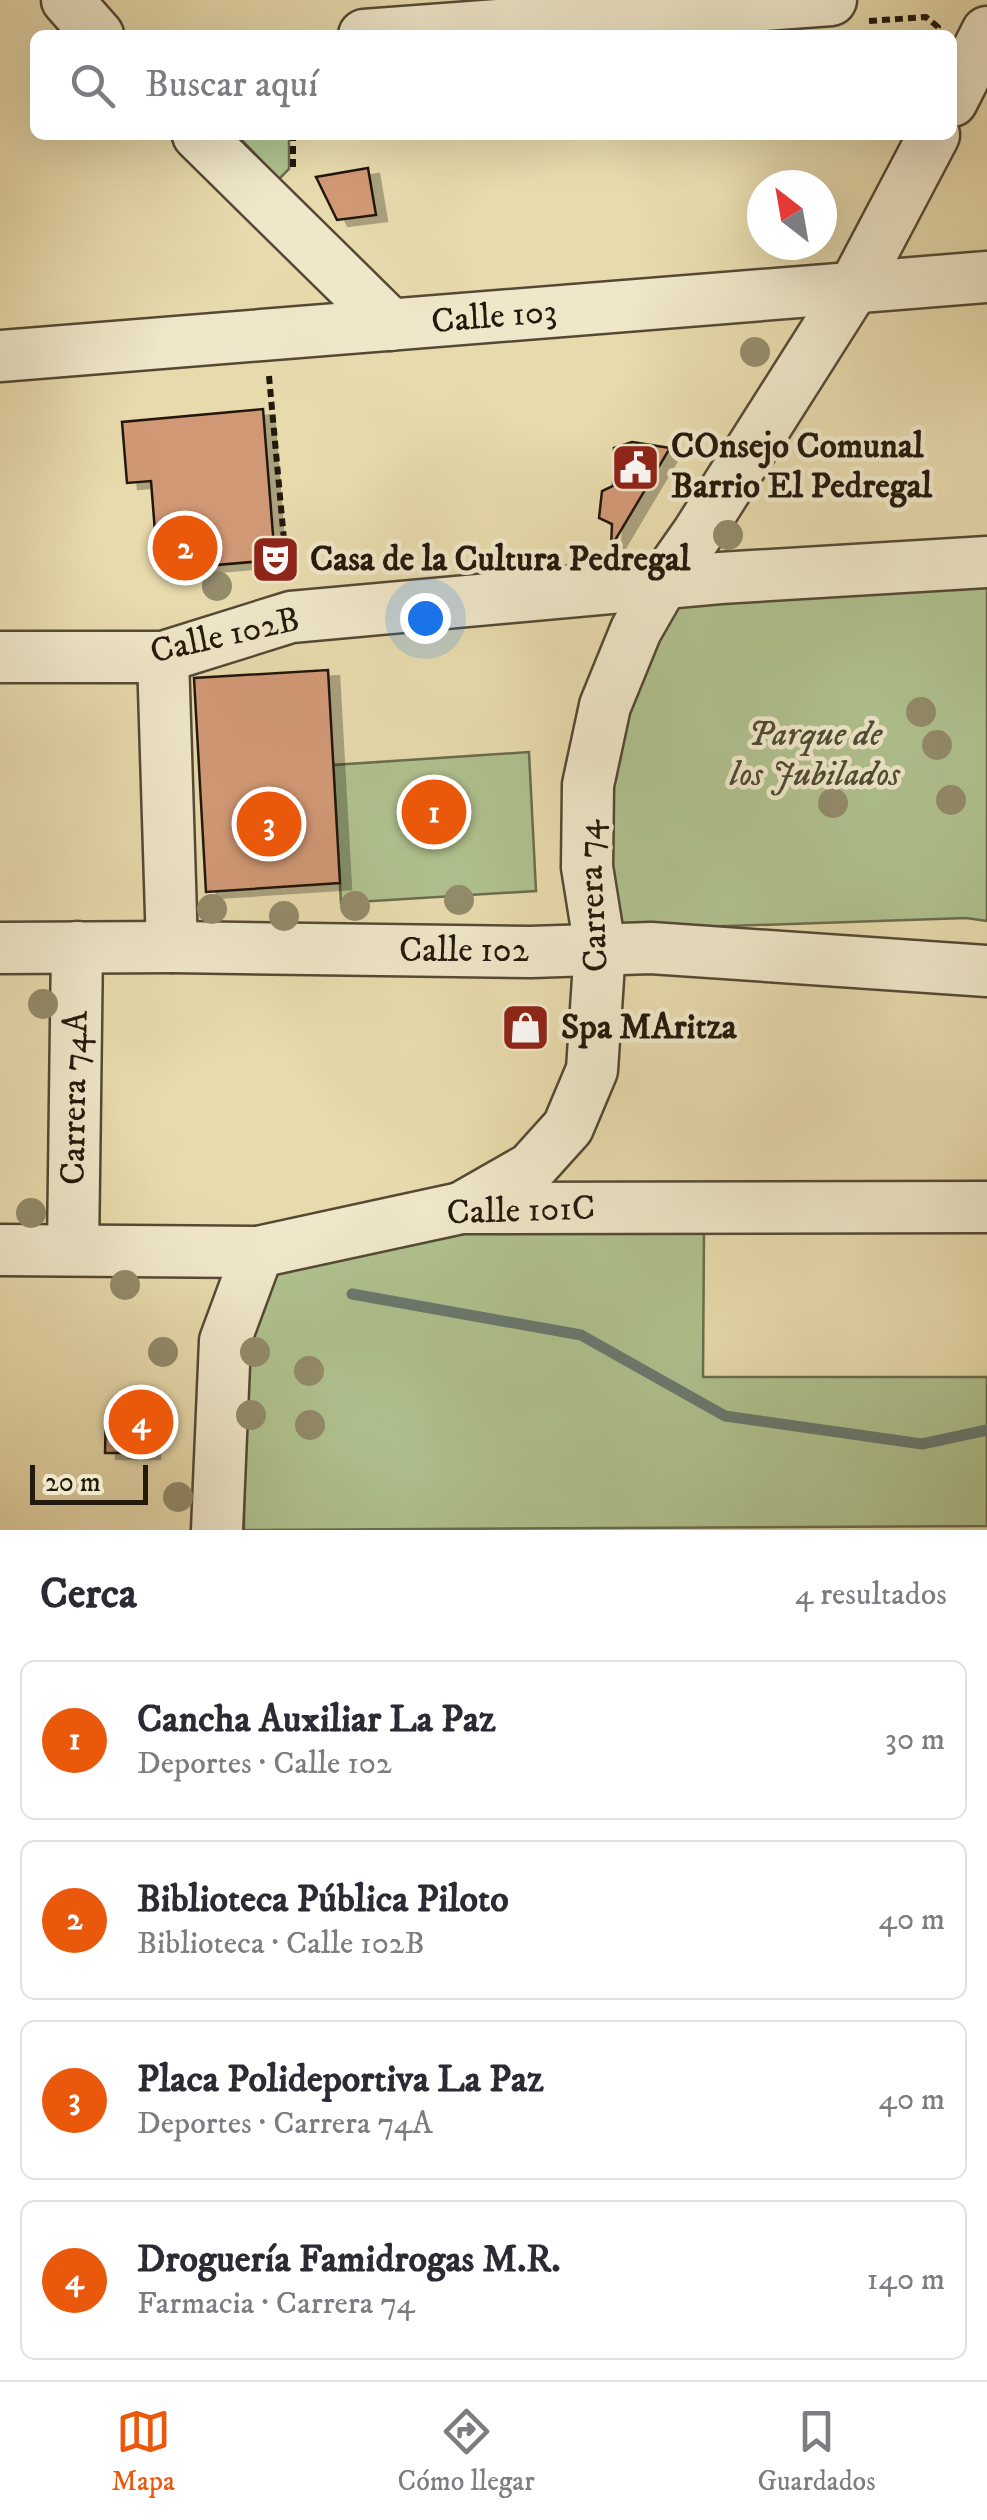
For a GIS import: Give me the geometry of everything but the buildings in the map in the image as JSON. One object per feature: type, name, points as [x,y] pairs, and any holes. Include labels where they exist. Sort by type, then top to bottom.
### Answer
[{"type":"street","points":[[67,0],[94,30]]},
{"type":"street","points":[[379,0],[383,30]]},
{"type":"street","points":[[436,30],[830,0]]},
{"type":"street","points":[[957,91],[987,32]]},
{"type":"street","points":[[203,140],[391,325]]},
{"type":"street","name":"Carrera 74","points":[[462,1208],[532,1168],[568,1127],[592,1070],[600,948],[586,867],[588,785],[606,706],[636,630],[663,582],[854,288],[931,140]]},
{"type":"street","name":"Calle 103","points":[[19,354],[987,277]]},
{"type":"street","points":[[0,315],[19,354]]},
{"type":"street","name":"Calle 102B","points":[[0,657],[163,657],[291,617],[663,582],[987,562]]},
{"type":"street","points":[[163,657],[172,947]]},
{"type":"street","name":"Carrera 74A","points":[[73,1250],[78,946]]},
{"type":"street","name":"Calle 102","points":[[0,948],[532,952],[651,948],[987,972]]},
{"type":"street","name":"Calle 101C","points":[[0,1250],[258,1252],[462,1208],[987,1207]]},
{"type":"street","points":[[217,1530],[225,1341],[258,1252]]},
{"type":"path","points":[[265,335],[291,617]]},
{"type":"green space","points":[[242,140],[289,140],[289,169],[279,179]]},
{"type":"green space","name":"Parque de los Jubilados","points":[[987,574],[987,921],[966,918],[610,930],[604,738],[668,599]]},
{"type":"green space","points":[[529,752],[536,891],[341,903],[333,765]]},
{"type":"green space","points":[[704,1229],[703,1377],[987,1377],[987,1526],[244,1530],[245,1340],[278,1270],[466,1230]]},
{"type":"waterway","points":[[352,1294],[581,1335],[725,1416],[922,1444],[987,1430]]},
{"type":"place","name":"COnsejo Comunal Barrio El Pedregal","points":[[636,467]]},
{"type":"place","name":"Biblioteca Pública Piloto","points":[[185,548]]},
{"type":"place","name":"Casa de la Cultura Pedregal","points":[[275,560]]},
{"type":"place","name":"Cancha Auxiliar La Paz","points":[[434,812]]},
{"type":"place","name":"Placa Polideportiva La Paz","points":[[269,824]]},
{"type":"place","name":"Spa MAritza","points":[[526,1028]]},
{"type":"place","name":"Droguería Famidrogas M.R.","points":[[141,1422]]}]
